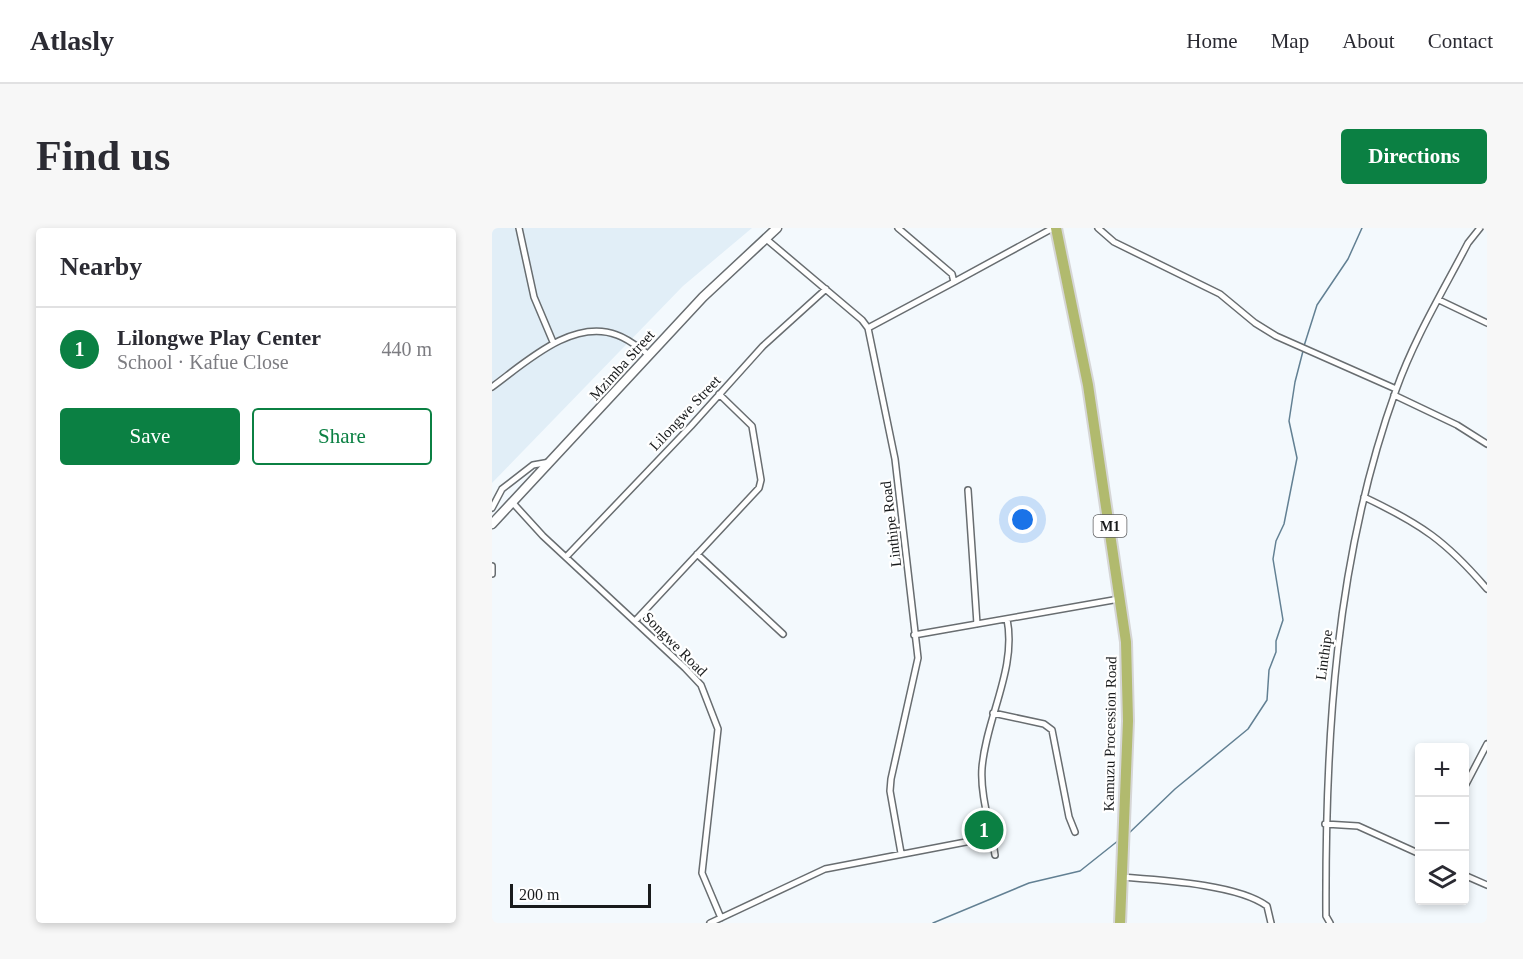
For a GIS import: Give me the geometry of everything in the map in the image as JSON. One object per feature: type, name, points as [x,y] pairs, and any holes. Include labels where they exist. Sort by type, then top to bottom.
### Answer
[{"type":"highway","name":"Kamuzu Procession Road","points":[[1054,228],[1088,385],[1120,598],[1129,693],[1120,923]]},
{"type":"main road","name":"Mzimba Street","points":[[492,524],[703,297],[777,228]]},
{"type":"street","points":[[519,228],[534,297],[553,342]]},
{"type":"street","points":[[898,228],[954,280]]},
{"type":"street","points":[[765,238],[868,328],[1054,228]]},
{"type":"street","points":[[1098,228],[1114,242],[1220,294],[1255,323],[1276,336],[1395,392],[1487,444]]},
{"type":"street","name":"Linthipe","points":[[1330,923],[1326,916],[1326,824],[1332,681],[1346,588],[1364,497],[1395,392],[1406,364],[1468,243],[1480,228]]},
{"type":"street","name":"Lilongwe Street","points":[[566,557],[763,346],[826,289]]},
{"type":"street","points":[[1440,300],[1487,323]]},
{"type":"street","name":"Linthipe Road","points":[[868,328],[895,459],[917,666],[891,779],[890,791],[901,853]]},
{"type":"street","points":[[492,387],[553,342],[588,333],[609,332],[627,339],[649,355]]},
{"type":"street","points":[[635,621],[761,483],[752,426],[719,394]]},
{"type":"street","points":[[492,508],[502,489],[533,465],[550,462]]},
{"type":"street","points":[[968,490],[977,624]]},
{"type":"street","points":[[1364,497],[1429,531],[1458,556],[1487,590]]},
{"type":"street","name":"Songwe Road","points":[[512,502],[566,557],[701,685],[717,723],[718,741],[702,873],[721,918]]},
{"type":"street","points":[[697,554],[783,634]]},
{"type":"street","points":[[492,566],[492,574]]},
{"type":"street","points":[[914,635],[1120,598]]},
{"type":"street","points":[[995,855],[982,771],[993,713],[1010,648],[1006,620]]},
{"type":"street","points":[[993,713],[1044,724],[1052,730],[1069,818],[1076,832]]},
{"type":"street","points":[[1469,778],[1487,744]]},
{"type":"street","points":[[1326,824],[1358,826],[1415,852]]},
{"type":"street","points":[[710,923],[825,869],[992,837]]},
{"type":"street","points":[[1121,877],[1176,881],[1236,894],[1267,906],[1271,923]]},
{"type":"street","points":[[1469,877],[1487,885]]},
{"type":"shaded area","points":[[492,228],[752,228],[683,286],[492,483]]},
{"type":"waterway","points":[[1304,346],[1317,305],[1348,259],[1362,228]]},
{"type":"waterway","points":[[1128,834],[1175,789],[1248,729],[1267,700],[1269,670],[1276,652],[1276,641],[1283,620],[1273,559],[1276,541],[1284,524],[1297,458],[1289,421],[1303,351]]},
{"type":"waterway","points":[[933,923],[1029,883],[1080,871],[1119,840]]},
{"type":"place","name":"Lilongwe Play Center","points":[[984,830]]}]
